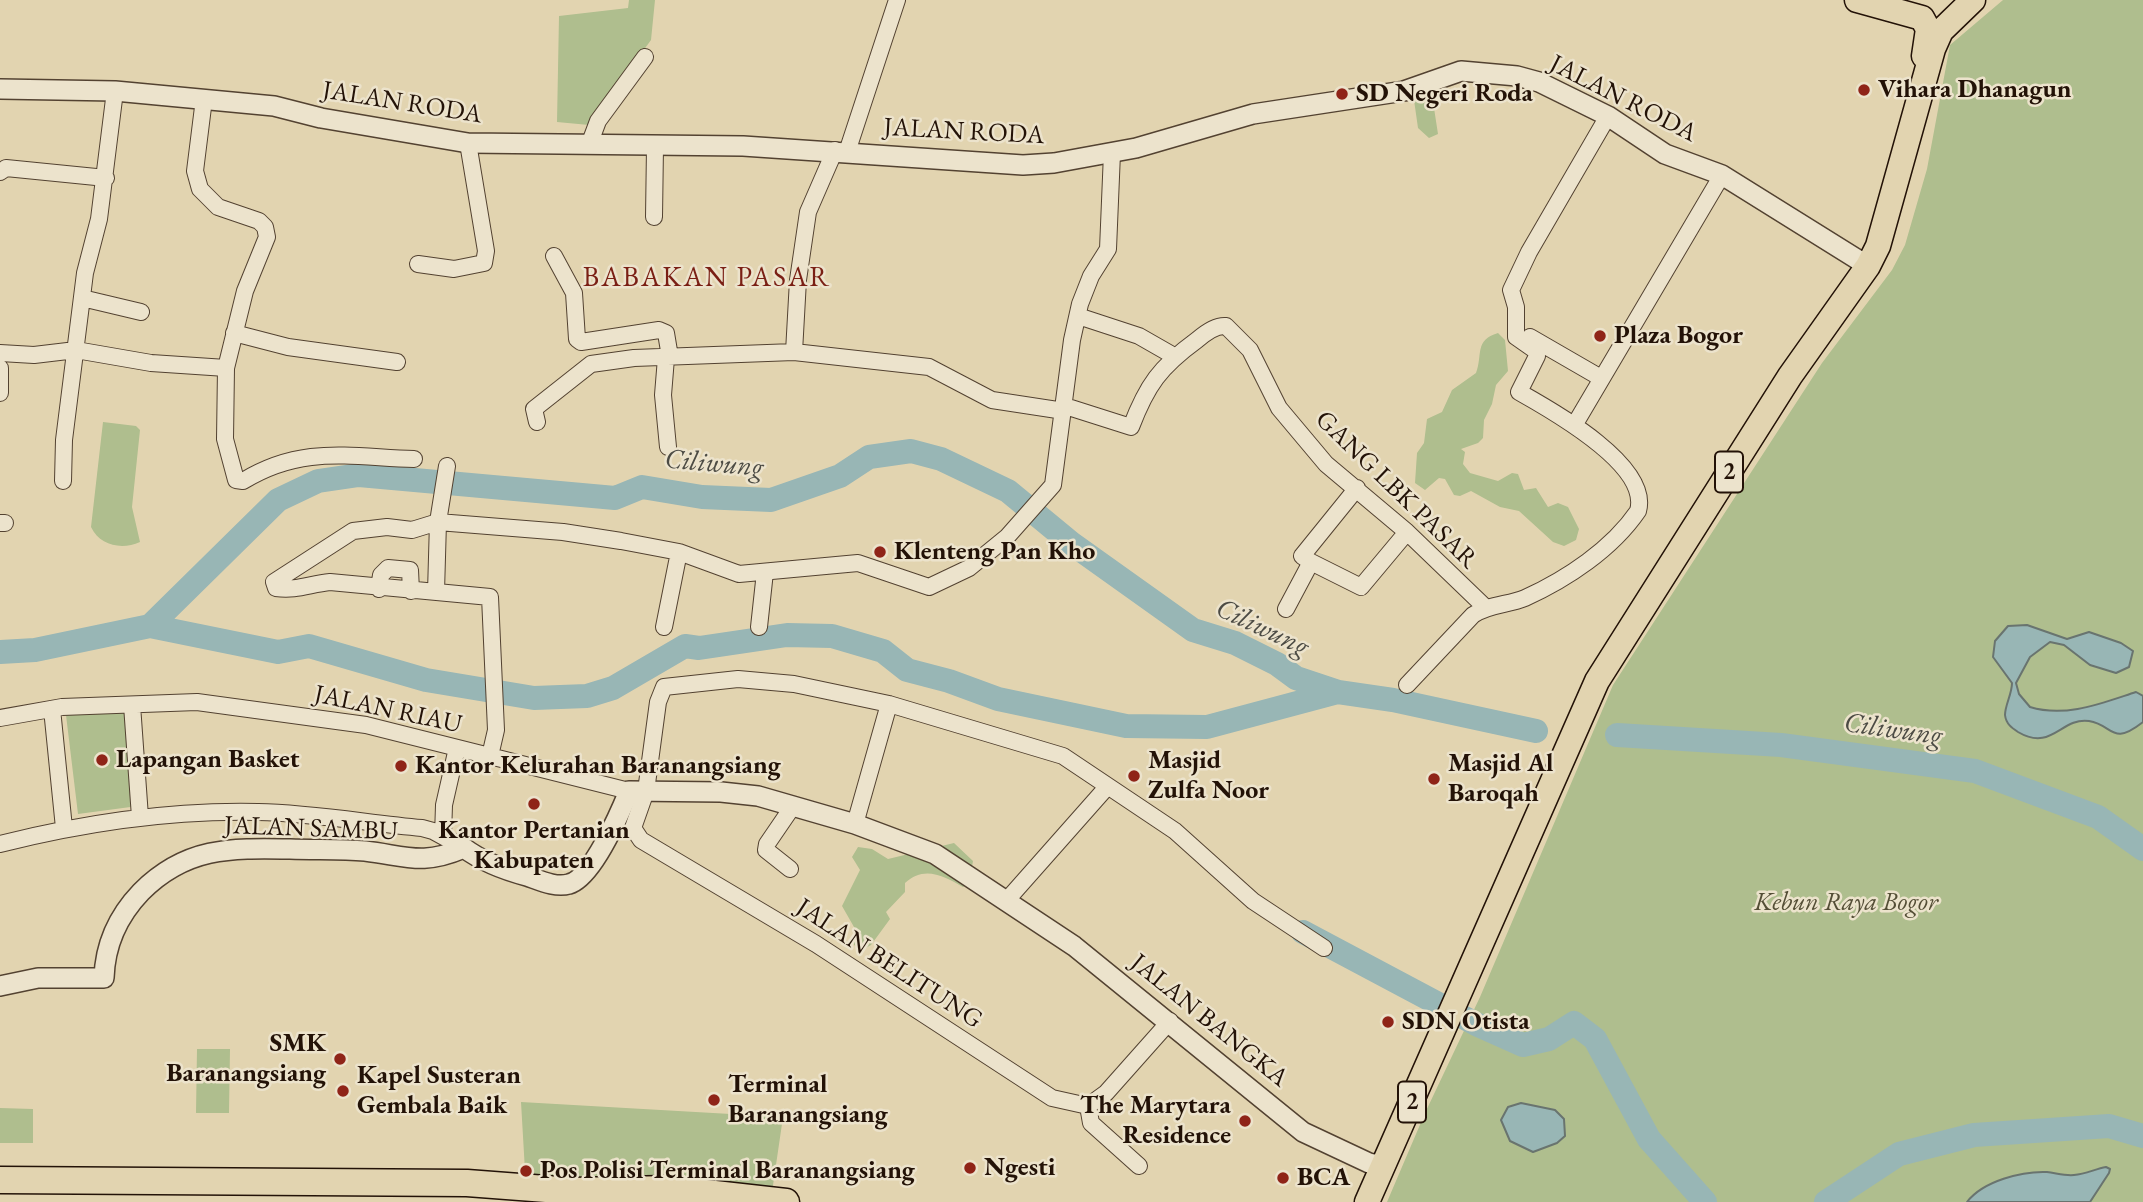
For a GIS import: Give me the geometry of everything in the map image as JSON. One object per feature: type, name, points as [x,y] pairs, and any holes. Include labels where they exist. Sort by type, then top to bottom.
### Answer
[{"type":"highway","points":[[0,1180],[195,1179],[494,1194],[670,1189],[786,1202]]},
{"type":"main road","points":[[1857,0],[1922,18],[1928,29],[1923,85]]},
{"type":"main road","name":"2","points":[[1369,1202],[1597,681],[1790,376],[1868,266],[1887,219],[1923,85],[1941,31],[1973,0]]},
{"type":"street","points":[[794,352],[798,280],[808,212],[841,151],[897,0]]},
{"type":"street","points":[[589,145],[598,121],[645,57]]},
{"type":"street","name":"JALAN RODA","points":[[0,89],[116,92],[274,106],[321,118],[468,143],[655,147],[743,145],[1023,165],[1112,153],[1252,114],[1404,91],[1461,71],[1517,76],[1539,82],[1608,116],[1665,154],[1722,175],[1868,266]]},
{"type":"street","points":[[62,481],[64,440],[82,298],[106,178],[116,92]]},
{"type":"street","points":[[204,99],[195,172],[200,190],[218,207],[259,221],[265,227],[267,237],[245,291],[226,368],[225,439],[236,480],[243,481],[264,468],[312,454],[414,460]]},
{"type":"street","points":[[1407,685],[1474,615],[1486,608],[1525,598],[1575,569],[1606,547],[1638,511],[1639,499],[1627,475],[1612,456],[1575,424],[1519,392],[1537,356],[1536,351],[1516,337],[1516,307],[1511,290],[1529,252],[1608,116]]},
{"type":"street","points":[[418,264],[454,269],[484,263],[486,251],[468,143]]},
{"type":"street","points":[[654,217],[655,147]]},
{"type":"street","points":[[490,757],[496,730],[492,599],[479,595],[379,589],[330,582],[309,584],[294,590],[273,585],[346,533],[387,527],[412,530],[440,514],[678,552],[739,574],[848,562],[929,586],[969,568],[1022,523],[1052,485],[1078,316],[1085,288],[1108,249],[1112,153]]},
{"type":"street","points":[[0,172],[6,168],[106,178]]},
{"type":"street","points":[[1575,424],[1722,175]]},
{"type":"street","points":[[554,256],[574,293],[577,339],[581,342],[659,330],[666,333],[668,358],[663,405],[668,447]]},
{"type":"street","points":[[82,298],[141,312]]},
{"type":"street","points":[[537,422],[534,409],[588,366],[634,359],[794,352],[929,367],[992,400],[1065,409],[1131,427],[1151,382],[1174,356],[1139,336],[1078,316]]},
{"type":"street","name":"GANG LBK PASAR","points":[[1174,356],[1222,325],[1233,331],[1250,350],[1279,408],[1326,464],[1408,532],[1486,608]]},
{"type":"street","points":[[1516,328],[1601,378]]},
{"type":"street","points":[[234,333],[288,346],[397,362]]},
{"type":"street","points":[[0,352],[34,355],[76,350],[151,363],[226,368]]},
{"type":"street","points":[[0,368],[0,393]]},
{"type":"street","points":[[436,592],[440,514],[447,466]]},
{"type":"street","points":[[1357,488],[1302,556],[1361,587],[1408,532]]},
{"type":"street","points":[[664,626],[678,552]]},
{"type":"street","points":[[1286,609],[1311,562]]},
{"type":"street","points":[[759,627],[765,572]]},
{"type":"street","points":[[0,844],[64,828],[140,817],[281,813],[422,828],[443,836],[481,860],[518,874],[556,885],[570,884],[581,876],[638,791],[660,692],[669,685],[738,679],[794,684],[888,704],[1063,756],[1175,831],[1253,901],[1324,948]]},
{"type":"street","name":"JALAN RIAU","points":[[0,718],[52,709],[197,702],[366,725],[638,791]]},
{"type":"street","points":[[855,824],[888,704]]},
{"type":"street","points":[[132,705],[140,817]]},
{"type":"street","points":[[52,709],[64,828]]},
{"type":"street","points":[[443,836],[444,805],[457,748]]},
{"type":"street","points":[[1007,900],[1107,787]]},
{"type":"street","name":"JALAN BANGKA","points":[[638,791],[721,792],[758,796],[855,824],[935,854],[1074,946],[1170,1021],[1303,1132],[1369,1163],[1386,1163]]},
{"type":"street","name":"JALAN BELITUNG","points":[[638,791],[633,828],[641,839],[816,944],[1052,1098],[1088,1106]]},
{"type":"street","points":[[790,869],[766,850],[767,844],[793,806]]},
{"type":"street","name":"JALAN SAMBU","points":[[0,986],[37,978],[104,978],[104,960],[127,907],[155,878],[175,864],[212,851],[244,848],[357,851],[422,860],[442,857],[464,848]]},
{"type":"street","points":[[1139,1166],[1091,1123],[1088,1106],[1106,1093],[1170,1021]]},
{"type":"green space","points":[[629,0],[655,0],[651,40],[589,125],[557,122],[559,16],[628,8]]},
{"type":"green space","name":"Kebun Raya Bogor","points":[[2003,0],[2143,0],[2143,1202],[1387,1202],[1425,1113],[1480,997],[1613,685],[1822,363],[1892,270],[1905,245],[1927,169],[1950,45]]},
{"type":"green space","points":[[1432,95],[1438,134],[1429,138],[1418,128],[1414,100]]},
{"type":"green space","points":[[1498,333],[1505,340],[1508,371],[1496,385],[1492,404],[1484,420],[1483,438],[1478,443],[1461,449],[1465,452],[1463,464],[1470,473],[1498,481],[1512,473],[1518,474],[1524,490],[1536,488],[1548,507],[1558,503],[1568,507],[1579,529],[1576,540],[1564,546],[1553,542],[1519,511],[1500,507],[1471,491],[1460,496],[1454,495],[1445,479],[1439,478],[1425,490],[1415,483],[1417,453],[1424,443],[1427,419],[1442,412],[1452,390],[1476,373],[1482,344]]},
{"type":"green space","points":[[103,422],[136,426],[140,430],[132,507],[140,542],[126,546],[106,542],[91,527]]},
{"type":"green space","name":"Lapangan Basket","points":[[127,707],[138,806],[78,814],[66,715]]},
{"type":"green space","points":[[954,843],[973,861],[969,883],[963,887],[934,874],[919,874],[905,883],[905,892],[886,912],[890,919],[871,945],[862,950],[854,945],[854,927],[842,906],[860,870],[852,857],[858,847],[872,849],[888,859]]},
{"type":"green space","points":[[197,1049],[230,1049],[229,1113],[196,1113]]},
{"type":"green space","points":[[521,1102],[783,1117],[771,1199],[572,1191],[525,1171]]},
{"type":"green space","points":[[0,1108],[33,1109],[33,1143],[0,1143]]},
{"type":"water","points":[[2027,625],[2067,639],[2089,632],[2121,643],[2133,651],[2129,667],[2116,673],[2090,665],[2064,645],[2050,642],[2030,657],[2016,683],[2019,694],[2030,707],[2070,710],[2136,692],[2143,696],[2143,722],[2125,733],[2118,734],[2097,723],[2079,721],[2040,738],[2030,737],[2012,727],[2005,715],[2012,683],[1993,657],[1995,641],[2008,626]]},
{"type":"water","points":[[1521,1103],[1555,1110],[1564,1119],[1565,1136],[1557,1143],[1533,1152],[1510,1141],[1501,1120],[1508,1107]]},
{"type":"water","points":[[2106,1167],[2110,1169],[2109,1173],[2090,1202],[1967,1202],[1993,1183],[2026,1173],[2074,1175]]},
{"type":"waterway","name":"Ciliwung","points":[[150,626],[278,500],[318,481],[359,475],[615,498],[642,487],[702,497],[771,500],[840,476],[869,457],[911,451],[941,459],[1008,491],[1071,543],[1193,630],[1235,643],[1277,664],[1296,678],[1338,692]]},
{"type":"waterway","name":"Ciliwung","points":[[0,652],[35,650],[150,626],[278,652],[309,646],[426,680],[534,698],[587,696],[613,688],[685,646],[699,648],[787,635],[832,636],[883,651],[907,670],[949,681],[998,699],[1126,726],[1207,727],[1338,692],[1393,700],[1536,731]]},
{"type":"waterway","name":"Ciliwung","points":[[1617,735],[1781,745],[1975,771],[2098,817],[2143,849]]},
{"type":"waterway","points":[[1303,932],[1476,1024],[1523,1045],[1549,1039],[1574,1023],[1595,1039],[1649,1139],[1705,1202]]},
{"type":"waterway","points":[[1826,1202],[1899,1154],[1974,1135],[2109,1126],[2143,1136]]},
{"type":"tram line","points":[[1539,772],[1542,766]]},
{"type":"place","name":"Vihara Dhanagun","points":[[1864,90]]},
{"type":"place","name":"SD Negeri Roda","points":[[1342,94]]},
{"type":"place","name":"Plaza Bogor","points":[[1600,336]]},
{"type":"place","name":"Klenteng Pan Kho","points":[[880,552]]},
{"type":"place","name":"Lapangan Basket","points":[[102,760]]},
{"type":"place","name":"Kantor Kelurahan Baranangsiang","points":[[401,766]]},
{"type":"place","name":"Masjid Zulfa Noor","points":[[1134,776]]},
{"type":"place","name":"Masjid Al Baroqah","points":[[1434,779]]},
{"type":"place","name":"Kantor Pertanian Kabupaten","points":[[534,804]]},
{"type":"place","name":"SDN Otista","points":[[1388,1022]]},
{"type":"place","name":"SMK Baranangsiang","points":[[340,1059]]},
{"type":"place","name":"Kapel Susteran Gembala Baik","points":[[343,1091]]},
{"type":"place","name":"Terminal Baranangsiang","points":[[714,1100]]},
{"type":"place","name":"The Marytara Residence","points":[[1245,1121]]},
{"type":"place","name":"Ngesti","points":[[970,1168]]},
{"type":"place","name":"Pos Polisi Terminal Baranangsiang","points":[[526,1171]]},
{"type":"place","name":"BCA","points":[[1283,1178]]},
{"type":"district","name":"BABAKAN PASAR","points":[[707,278]]}]
